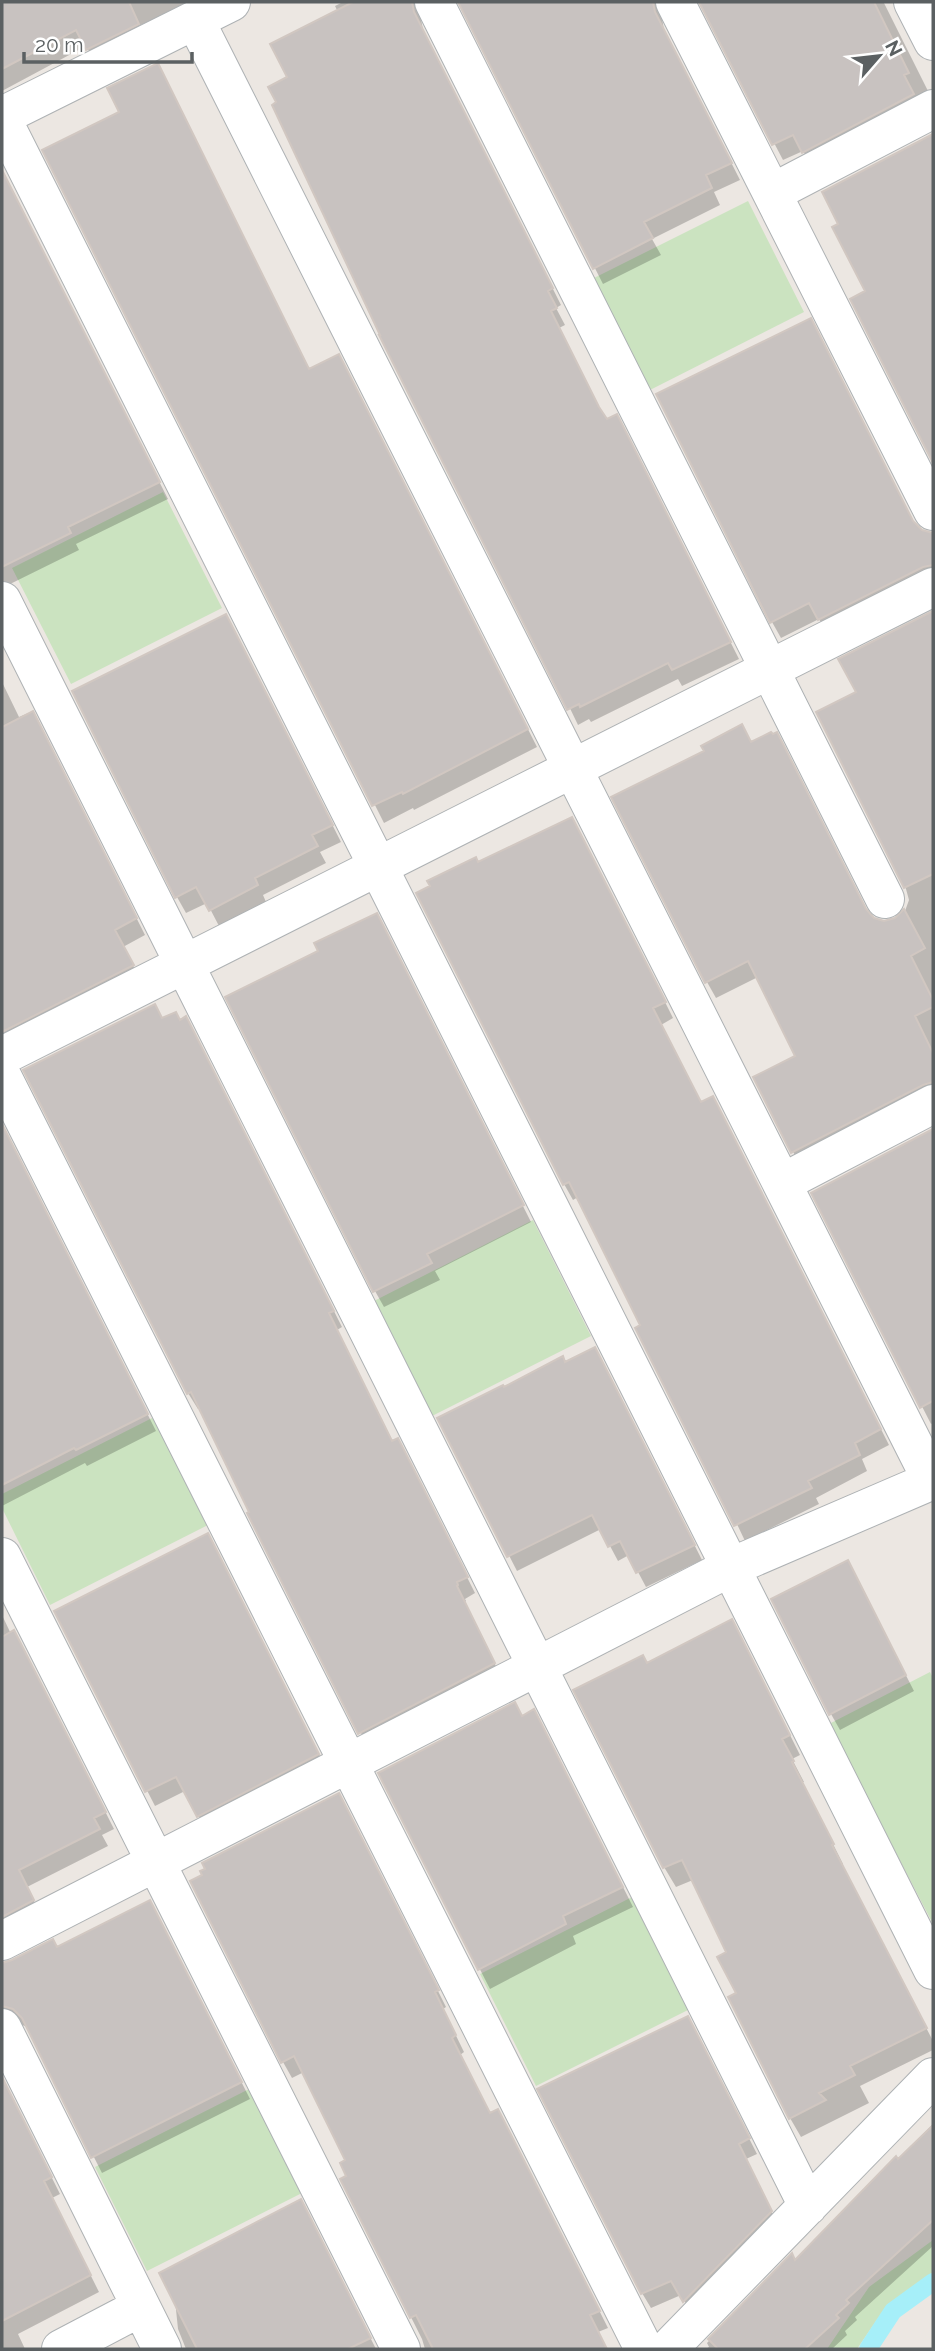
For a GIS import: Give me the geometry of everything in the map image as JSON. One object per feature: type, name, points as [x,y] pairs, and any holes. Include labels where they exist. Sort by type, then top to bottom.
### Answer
[{"type":"street","points":[[231,2],[2,118],[933,1970]]},
{"type":"street","points":[[434,2],[885,899]]},
{"type":"street","points":[[675,2],[933,511]]},
{"type":"street","points":[[914,2],[933,41]]},
{"type":"street","points":[[2,1941],[731,1567],[932,1480],[195,20]]},
{"type":"street","points":[[772,192],[933,109]]},
{"type":"street","points":[[2,1056],[933,587]]},
{"type":"street","points":[[2,601],[808,2206]]},
{"type":"street","points":[[2,1076],[347,1765],[644,2349]]},
{"type":"street","points":[[782,1183],[933,1104]]},
{"type":"street","points":[[2,1558],[401,2349]]},
{"type":"street","points":[[2,2028],[162,2349]]},
{"type":"street","points":[[668,2349],[933,2077]]},
{"type":"street","points":[[61,2349],[141,2307]]},
{"type":"green space","points":[[748,201],[804,312],[650,390],[594,278]]},
{"type":"green space","points":[[163,492],[222,608],[71,684],[12,568]]},
{"type":"green space","points":[[533,1220],[591,1336],[432,1416],[374,1301]]},
{"type":"green space","points":[[154,1417],[208,1525],[50,1605],[2,1508],[2,1494]]},
{"type":"green space","points":[[930,1672],[933,1678],[933,1924],[829,1724]]},
{"type":"green space","points":[[634,1896],[690,2009],[536,2086],[480,1974]]},
{"type":"green space","points":[[251,2088],[304,2192],[147,2271],[95,2167]]},
{"type":"green space","points":[[933,2240],[933,2272],[887,2305],[857,2349],[827,2349],[869,2287]]},
{"type":"building","points":[[2,2],[129,2],[139,24],[86,50],[76,30],[2,69]]},
{"type":"building","points":[[353,2],[412,2],[414,12],[553,288],[548,291],[557,308],[551,311],[599,407],[607,419],[617,414],[731,642],[672,670],[668,663],[580,707],[579,704],[567,710],[379,335],[272,105],[276,102],[268,87],[287,77],[270,44]]},
{"type":"building","points":[[458,2],[653,2],[655,12],[732,163],[706,175],[712,188],[644,222],[653,238],[593,269]]},
{"type":"building","points":[[699,2],[874,2],[909,73],[904,75],[914,94],[802,153],[793,135],[772,145]]},
{"type":"building","points":[[158,63],[309,369],[339,354],[528,729],[403,794],[402,792],[372,806],[42,150],[119,112],[107,88]]},
{"type":"building","points":[[933,134],[933,463],[850,299],[865,291],[832,227],[838,224],[822,192]]},
{"type":"building","points":[[2,170],[160,482],[68,527],[71,533],[2,567]]},
{"type":"building","points":[[811,318],[913,521],[922,530],[933,533],[933,565],[923,567],[818,620],[809,603],[770,623],[656,394]]},
{"type":"building","points":[[933,611],[933,874],[904,888],[816,712],[856,692],[838,659]]},
{"type":"building","points":[[226,614],[333,825],[312,835],[318,846],[255,878],[258,885],[209,911],[196,887],[175,898],[72,691]]},
{"type":"building","points":[[33,711],[137,918],[115,930],[134,965],[2,1032],[2,727]]},
{"type":"building","points":[[742,724],[751,742],[771,732],[777,732],[866,909],[874,918],[884,921],[895,918],[904,909],[925,948],[911,956],[933,1000],[933,1007],[915,1016],[933,1053],[933,1082],[791,1153],[753,1077],[795,1056],[748,961],[705,983],[611,797],[704,751],[701,746]]},
{"type":"building","points":[[572,817],[666,1002],[653,1008],[701,1102],[713,1096],[881,1429],[855,1443],[860,1455],[808,1481],[812,1488],[734,1526],[635,1328],[640,1325],[569,1182],[563,1185],[416,893],[430,886],[427,881],[476,857],[478,862]]},
{"type":"building","points":[[377,913],[524,1205],[427,1254],[432,1263],[373,1292],[225,997],[318,951],[314,943]]},
{"type":"building","points":[[155,1004],[162,1018],[176,1012],[180,1020],[186,1016],[334,1311],[329,1313],[392,1441],[398,1438],[468,1577],[457,1582],[457,1586],[495,1663],[358,1734],[247,1513],[249,1512],[191,1392],[187,1394],[23,1070]]},
{"type":"building","points":[[2,1124],[148,1414],[2,1485]]},
{"type":"building","points":[[933,1129],[933,1401],[920,1408],[811,1193]]},
{"type":"building","points":[[595,1347],[695,1545],[636,1573],[620,1541],[608,1547],[592,1515],[507,1557],[437,1418],[563,1356],[565,1362]]},
{"type":"building","points":[[208,1533],[319,1754],[197,1817],[176,1777],[145,1792],[54,1611]]},
{"type":"building","points":[[848,1560],[906,1675],[829,1715],[771,1599]]},
{"type":"building","points":[[732,1619],[790,1735],[782,1739],[794,1761],[792,1762],[927,2028],[850,2066],[855,2075],[819,2093],[826,2100],[789,2119],[728,1997],[736,1993],[717,1957],[726,1952],[682,1860],[663,1868],[573,1690],[643,1655],[647,1663]]},
{"type":"building","points":[[14,1630],[106,1812],[94,1818],[100,1829],[19,1870],[34,1900],[2,1917],[2,1637]]},
{"type":"building","points":[[515,1702],[522,1716],[534,1709],[623,1887],[563,1916],[566,1924],[478,1970],[378,1773]]},
{"type":"building","points":[[339,1793],[439,1990],[435,1992],[456,2035],[452,2038],[490,2113],[498,2109],[600,2311],[590,2315],[607,2349],[433,2349],[416,2315],[410,2318],[340,2179],[346,2176],[340,2163],[345,2160],[294,2056],[281,2063],[190,1881],[202,1875],[200,1871],[205,1869],[202,1863]]},
{"type":"building","points":[[150,1900],[242,2082],[91,2158],[22,2018],[13,2009],[2,2006],[2,1963],[53,1939],[57,1947]]},
{"type":"building","points":[[688,2016],[750,2138],[739,2144],[772,2211],[683,2302],[671,2281],[641,2294],[537,2089]]},
{"type":"building","points":[[2,2077],[52,2177],[44,2181],[91,2275],[2,2321]]},
{"type":"building","points":[[933,2125],[933,2220],[846,2300],[849,2303],[836,2315],[839,2318],[805,2349],[718,2349],[708,2339],[792,2253],[795,2260],[896,2156],[898,2159]]},
{"type":"building","points":[[301,2199],[371,2338],[348,2349],[197,2349],[159,2273]]},
{"type":"waterway","points":[[868,2349],[893,2311],[933,2282]]}]
